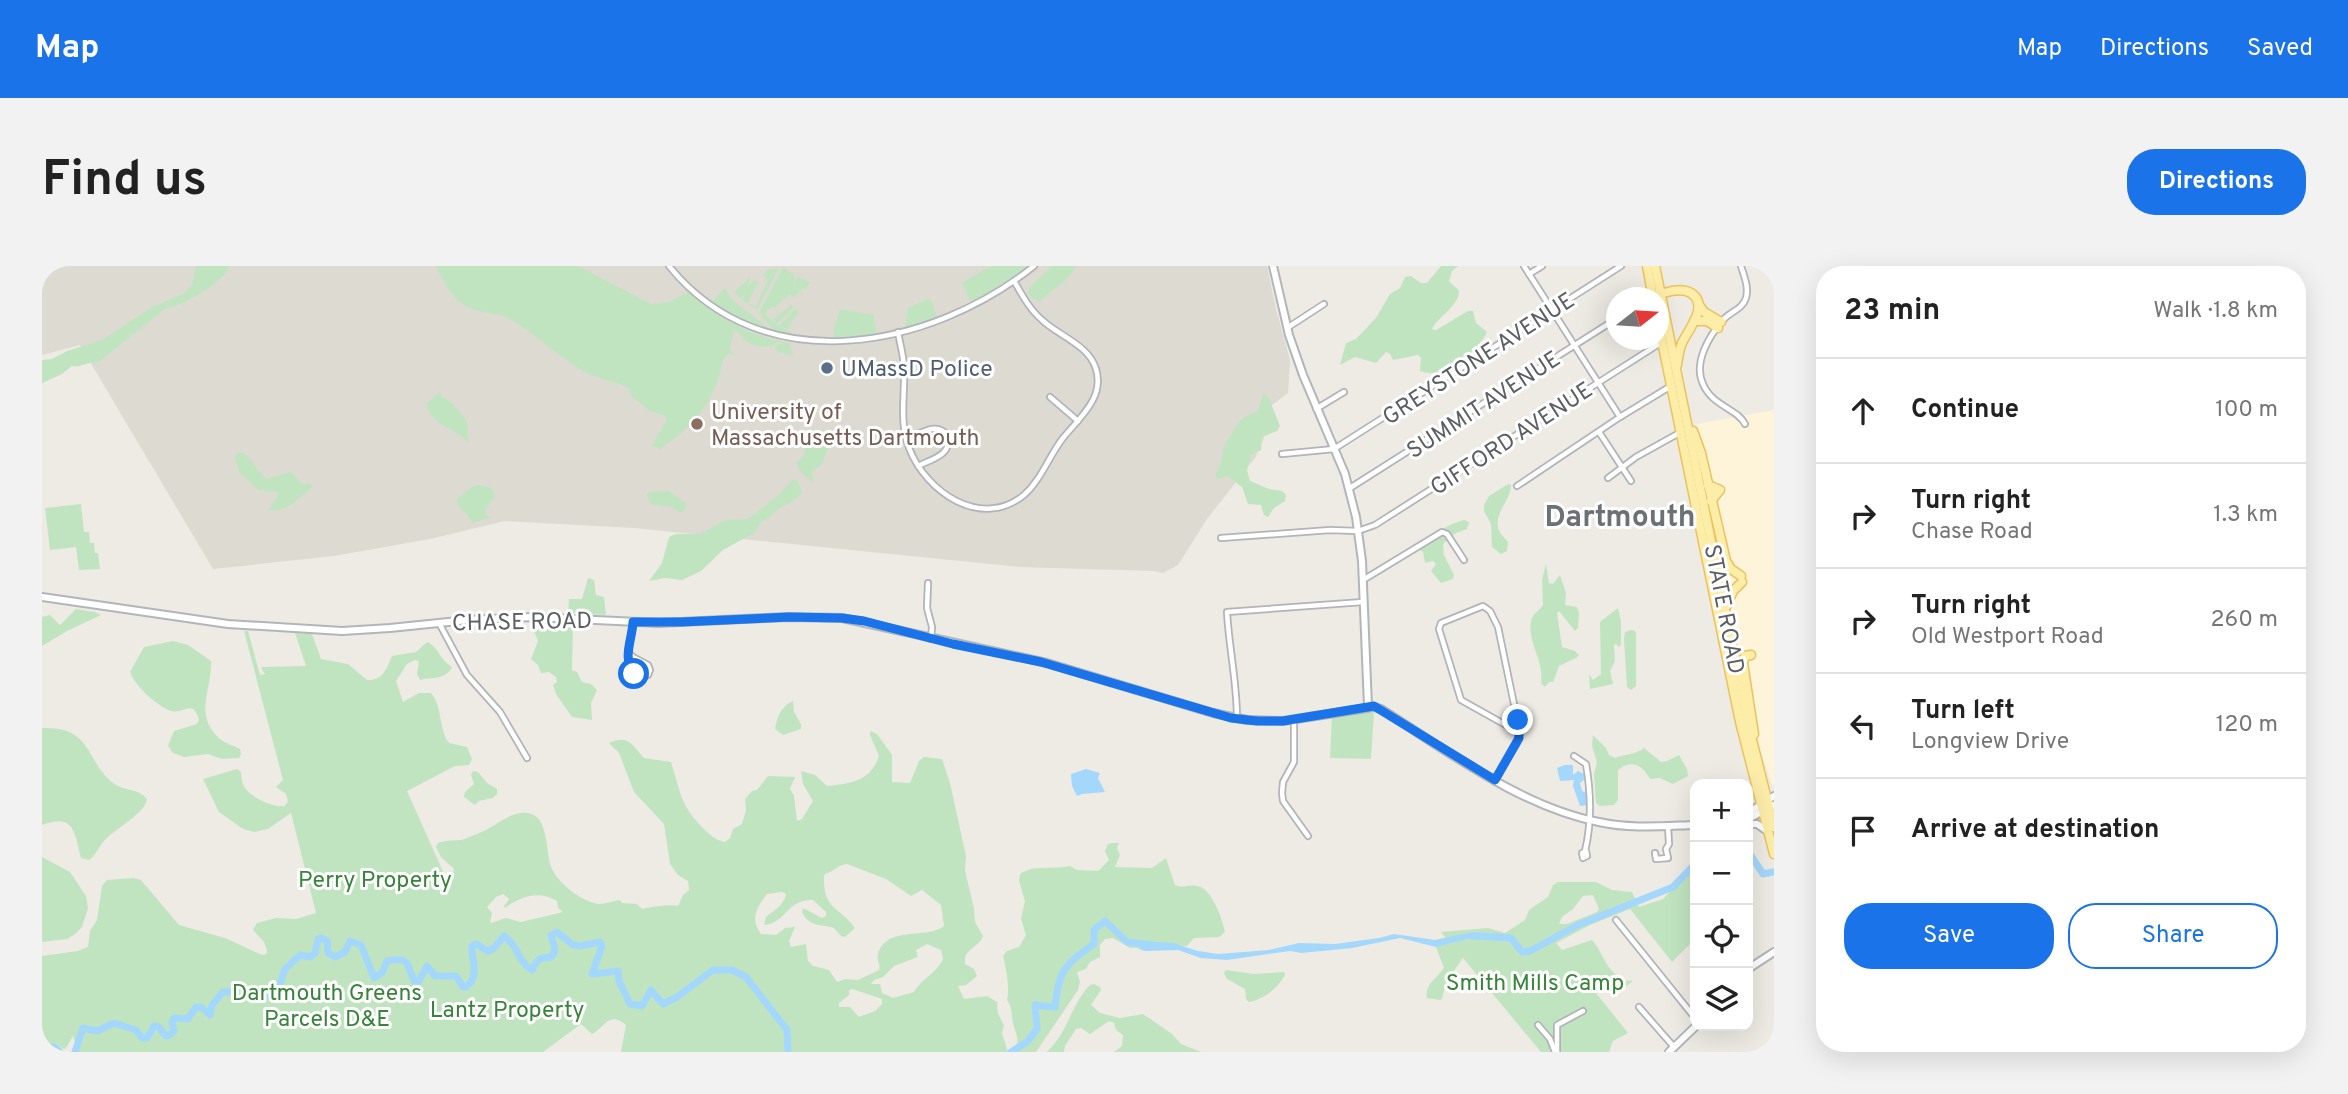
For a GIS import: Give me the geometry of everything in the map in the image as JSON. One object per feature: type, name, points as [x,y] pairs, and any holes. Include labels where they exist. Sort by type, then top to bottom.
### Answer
[{"type":"main road","name":"STATE ROAD","points":[[1647,266],[1653,287]]},
{"type":"main road","name":"STATE ROAD","points":[[1655,287],[1656,266]]},
{"type":"main road","points":[[1669,294],[1687,291],[1696,297],[1704,312],[1719,325]]},
{"type":"main road","points":[[1676,371],[1681,345],[1694,321],[1699,304]]},
{"type":"main road","points":[[1694,321],[1719,325]]},
{"type":"main road","name":"STATE ROAD","points":[[1669,346],[1768,805],[1774,854]]},
{"type":"main road","name":"STATE ROAD","points":[[1664,350],[1740,722],[1768,805]]},
{"type":"main road","points":[[1684,408],[1698,445],[1727,564],[1742,579],[1733,591],[1726,610]]},
{"type":"main road","points":[[1715,517],[1715,558]]},
{"type":"main road","points":[[1751,655],[1745,656],[1743,663],[1753,717],[1755,754]]},
{"type":"street","points":[[669,266],[685,284],[714,307],[742,323],[795,340],[827,342],[865,339],[927,324],[961,311],[1014,281],[1034,266]]},
{"type":"street","points":[[1273,266],[1287,328],[1316,409],[1350,488],[1363,581],[1368,706],[1381,709],[1537,803],[1591,821],[1619,825],[1690,825]]},
{"type":"street","points":[[1524,266],[1620,417]]},
{"type":"street","points":[[1529,274],[1542,266]]},
{"type":"street","name":"GREYSTONE AVENUE","points":[[1334,449],[1622,266]]},
{"type":"street","points":[[1741,266],[1746,284],[1745,299],[1740,308],[1719,325],[1700,358],[1700,378],[1713,398],[1744,419],[1745,424]]},
{"type":"street","points":[[898,332],[904,365],[902,413],[906,439],[918,466],[938,489],[961,503],[982,509],[1001,507],[1030,490],[1057,446],[1091,404],[1097,390],[1097,373],[1093,362],[1084,351],[1039,318],[1014,281]]},
{"type":"street","points":[[1287,328],[1324,304]]},
{"type":"street","name":"SUMMIT AVENUE","points":[[1350,488],[1606,325]]},
{"type":"street","name":"GIFFORD AVENUE","points":[[1358,531],[1375,525],[1649,350]]},
{"type":"street","points":[[1517,486],[1671,386]]},
{"type":"street","points":[[1316,409],[1344,392]]},
{"type":"street","points":[[1050,397],[1078,421]]},
{"type":"street","points":[[906,439],[933,428],[943,430],[948,436],[949,447],[945,453],[918,466]]},
{"type":"street","points":[[1599,432],[1631,481]]},
{"type":"street","points":[[1608,478],[1642,454],[1681,432]]},
{"type":"street","points":[[1282,454],[1334,449]]},
{"type":"street","points":[[1221,538],[1330,530],[1358,531]]},
{"type":"street","points":[[1363,581],[1442,532],[1447,534],[1464,560]]},
{"type":"street","points":[[928,583],[928,610],[932,627],[930,639]]},
{"type":"street","name":"CHASE ROAD","points":[[42,597],[256,626],[359,631],[439,622],[542,617],[633,622],[842,618],[1041,662],[1237,719],[1294,720],[1368,706]]},
{"type":"street","points":[[1237,719],[1236,675],[1230,648],[1227,612],[1363,601]]},
{"type":"street","points":[[1495,780],[1520,733],[1500,630],[1486,607],[1441,623],[1439,629],[1461,700],[1520,733]]},
{"type":"street","points":[[439,622],[467,674],[500,712],[527,758]]},
{"type":"street","points":[[629,654],[648,664],[648,675],[640,678],[633,673],[629,664],[628,646],[633,622]]},
{"type":"street","points":[[1294,720],[1294,762],[1283,782],[1282,793],[1283,801],[1308,836]]},
{"type":"street","points":[[1574,756],[1586,764],[1591,821],[1585,851]]},
{"type":"street","points":[[1753,816],[1768,805]]},
{"type":"street","points":[[1753,824],[1770,828]]},
{"type":"street","points":[[1655,853],[1656,859],[1668,858],[1668,826]]},
{"type":"street","points":[[1616,920],[1690,1012]]},
{"type":"street","points":[[1750,968],[1774,953]]},
{"type":"street","points":[[1640,1007],[1672,1050],[1691,1031]]},
{"type":"street","points":[[1556,1052],[1557,1026],[1583,1011]]},
{"type":"street","points":[[1538,1025],[1550,1039],[1556,1052]]},
{"type":"shaded area","name":"University of Massachusetts Dartmouth","points":[[42,266],[1267,266],[1290,360],[1288,393],[1268,408],[1264,438],[1255,458],[1207,519],[1178,565],[1163,573],[1020,567],[634,528],[505,521],[430,539],[334,556],[213,569],[80,345],[42,355]]},
{"type":"shaded area","points":[[1774,410],[1772,785],[1748,713],[1697,424]]},
{"type":"green space","points":[[196,266],[230,266],[211,287],[185,302],[163,310],[99,362],[72,366],[42,383],[42,360],[52,359],[67,351],[102,340],[152,307],[185,293],[192,285]]},
{"type":"green space","points":[[436,266],[578,266],[651,304],[669,302],[688,292],[735,325],[790,343],[793,356],[776,351],[774,347],[783,343],[756,346],[734,331],[730,349],[734,355],[728,354],[724,360],[709,400],[688,427],[660,449],[652,446],[666,421],[665,416],[650,411],[629,394],[630,389],[590,375],[575,366],[510,319],[464,305],[447,288]]},
{"type":"green space","points":[[991,266],[1030,266],[973,302],[970,301],[962,283]]},
{"type":"green space","points":[[1052,266],[1075,266],[1065,281],[1040,302],[1028,295],[1029,288]]},
{"type":"green space","points":[[1441,266],[1458,266],[1452,271],[1449,281],[1459,293],[1455,303],[1432,329],[1436,330],[1468,311],[1473,311],[1476,323],[1487,332],[1471,352],[1455,365],[1431,373],[1420,371],[1421,358],[1418,355],[1393,360],[1386,352],[1376,363],[1355,357],[1340,365],[1346,343],[1356,339],[1376,318],[1390,294],[1400,288],[1405,277],[1411,276],[1421,283],[1427,283]]},
{"type":"green space","points":[[779,267],[757,310],[742,300],[746,291],[741,299],[734,292],[751,276],[747,288],[753,281],[759,281],[748,303],[756,307],[768,280],[761,274]]},
{"type":"green space","points":[[783,267],[794,275],[796,291],[796,277],[810,282],[806,290],[803,288],[794,297],[796,300],[790,294],[776,307],[770,308],[765,314],[762,312],[779,326],[795,309],[799,310],[788,328],[791,331],[780,326],[791,333],[790,336],[775,332],[759,313]]},
{"type":"green space","points":[[725,288],[733,300],[768,329],[742,320],[711,303]]},
{"type":"green space","points":[[931,300],[937,317],[905,327],[908,308]]},
{"type":"green space","points":[[792,304],[793,308],[777,324],[773,319]]},
{"type":"green space","points":[[840,309],[874,315],[876,334],[834,339],[833,332]]},
{"type":"green space","points":[[440,392],[467,421],[468,443],[432,416],[427,403]]},
{"type":"green space","points":[[1263,394],[1268,396],[1280,426],[1277,431],[1262,437],[1261,450],[1251,455],[1247,470],[1250,481],[1282,491],[1286,495],[1285,501],[1274,508],[1268,517],[1264,515],[1261,505],[1248,504],[1242,487],[1227,476],[1218,479],[1215,476],[1222,460],[1223,448],[1244,417],[1258,411]]},
{"type":"green space","points":[[810,431],[822,435],[830,444],[821,465],[812,471],[813,483],[799,470],[796,463],[804,455]]},
{"type":"green space","points":[[238,452],[245,454],[266,479],[291,472],[302,484],[313,486],[287,507],[268,510],[278,492],[258,490],[239,472],[235,458]]},
{"type":"green space","points":[[792,480],[797,480],[802,492],[793,501],[762,521],[754,533],[723,550],[701,571],[682,580],[665,578],[649,581],[662,563],[669,537],[676,534],[699,534],[726,520],[748,519],[779,495]]},
{"type":"green space","points":[[1508,484],[1511,485],[1510,491],[1498,521],[1498,528],[1508,542],[1507,551],[1501,554],[1492,547],[1491,524],[1484,505],[1489,496]]},
{"type":"green space","points":[[478,485],[492,488],[495,496],[484,512],[490,518],[472,523],[456,500]]},
{"type":"green space","points":[[669,491],[687,504],[684,512],[678,512],[673,507],[653,505],[646,495],[650,492]]},
{"type":"green space","points":[[81,504],[84,532],[89,532],[90,543],[94,543],[100,569],[79,570],[76,547],[50,550],[45,508]]},
{"type":"green space","points":[[1464,520],[1469,522],[1467,529],[1456,533],[1443,544],[1444,555],[1454,575],[1453,579],[1441,583],[1431,571],[1436,564],[1433,561],[1425,563],[1423,552],[1418,549],[1439,531]]},
{"type":"green space","points":[[1546,564],[1549,583],[1553,584],[1560,575],[1566,593],[1565,605],[1577,607],[1579,612],[1578,628],[1575,631],[1559,611],[1557,613],[1562,647],[1579,655],[1559,666],[1553,682],[1549,682],[1545,687],[1541,683],[1531,626],[1533,616],[1543,605],[1542,580]]},
{"type":"green space","points":[[588,578],[594,580],[596,595],[604,597],[606,615],[568,613],[569,599],[582,599]]},
{"type":"green space","points":[[1618,608],[1621,645],[1614,645],[1615,661],[1610,671],[1613,684],[1590,689],[1589,674],[1593,680],[1601,674],[1600,622]]},
{"type":"green space","points":[[76,609],[101,615],[42,646],[42,617],[50,615],[60,625]]},
{"type":"green space","points":[[534,623],[573,626],[572,670],[577,672],[582,682],[591,684],[597,690],[591,703],[592,720],[572,717],[556,694],[553,685],[557,682],[556,677],[549,672],[541,673],[538,665],[531,659],[538,641],[532,626]]},
{"type":"green space","points":[[1631,630],[1636,633],[1636,686],[1631,690],[1627,687],[1624,640],[1625,632]]},
{"type":"green space","points":[[244,631],[248,631],[260,675],[265,674],[261,668],[263,667],[306,666],[295,633],[312,634],[321,659],[348,664],[367,680],[381,676],[392,656],[416,652],[427,642],[452,667],[449,671],[442,676],[420,680],[417,674],[419,661],[415,660],[407,664],[396,681],[403,702],[419,693],[431,693],[449,743],[467,747],[472,759],[469,765],[455,766],[407,791],[449,885],[454,869],[441,857],[436,847],[438,843],[464,839],[515,814],[528,813],[540,821],[555,875],[579,896],[599,904],[620,900],[622,903],[637,904],[642,909],[678,906],[683,895],[689,890],[688,881],[678,875],[670,864],[664,824],[634,792],[619,753],[609,743],[626,740],[644,758],[671,762],[689,811],[710,835],[725,842],[730,838],[733,829],[742,824],[746,810],[745,799],[752,791],[757,790],[768,776],[795,777],[790,789],[794,796],[797,821],[802,819],[813,801],[803,784],[801,771],[815,775],[827,786],[844,784],[865,776],[879,756],[870,731],[877,734],[892,755],[892,782],[910,783],[919,761],[924,757],[942,759],[966,856],[965,871],[975,922],[983,936],[965,959],[965,964],[974,969],[977,976],[966,985],[958,986],[964,999],[987,996],[997,1002],[1008,1052],[621,1052],[626,1025],[615,1019],[592,1034],[581,1024],[543,1052],[74,1052],[77,1048],[73,1036],[66,1048],[63,1049],[56,1043],[52,1050],[57,1052],[42,1052],[42,956],[88,947],[90,931],[97,920],[102,886],[107,880],[141,880],[179,925],[225,938],[262,955],[266,954],[267,950],[264,942],[253,930],[257,923],[276,918],[296,919],[316,913],[291,813],[268,829],[254,832],[243,829],[219,812],[203,779],[237,769],[250,793],[261,801],[285,806],[288,801],[286,794],[276,787],[283,780]],"holes":[[[847,864],[886,879],[911,896],[922,890],[941,905],[944,926],[890,939],[878,954],[879,970],[858,980],[845,979],[837,982],[829,970],[813,966],[808,961],[806,944],[791,947],[789,941],[795,927],[785,928],[776,935],[761,934],[755,918],[757,909],[767,894],[782,892],[786,894],[783,902],[766,917],[764,925],[778,920],[797,903],[813,900],[826,912],[826,916],[822,918],[803,908],[805,917],[815,924],[834,928],[845,937],[855,928],[831,904],[824,882],[825,874]],[[503,894],[509,899],[505,908],[517,900],[544,896],[557,901],[558,908],[563,912],[521,922],[506,918],[491,923],[492,913],[487,907]],[[927,944],[941,950],[943,959],[914,992],[893,998],[882,993],[880,984],[871,984],[894,966],[918,957],[916,950]],[[849,990],[882,999],[882,1004],[875,1011],[859,1017],[850,1007],[839,1007],[839,1003],[849,995]]]},
{"type":"green space","points":[[173,641],[188,645],[211,661],[206,702],[207,721],[220,739],[240,749],[239,758],[222,759],[208,754],[184,757],[173,753],[168,746],[174,731],[197,724],[197,713],[191,708],[171,711],[160,705],[141,689],[130,672],[144,647]]},
{"type":"green space","points":[[793,701],[801,729],[783,735],[775,729],[777,720],[780,712]]},
{"type":"green space","points":[[1374,713],[1371,759],[1330,758],[1332,717]]},
{"type":"green space","points":[[42,728],[71,733],[86,746],[97,765],[113,783],[147,799],[141,810],[108,837],[89,860],[81,858],[74,833],[67,823],[61,821],[42,825]]},
{"type":"green space","points":[[1593,735],[1609,755],[1615,758],[1644,748],[1661,762],[1679,755],[1688,776],[1673,784],[1660,778],[1650,779],[1640,767],[1628,765],[1618,770],[1618,800],[1614,805],[1600,806],[1596,803],[1594,774],[1597,762],[1592,746]]},
{"type":"green space","points":[[473,771],[478,772],[487,783],[497,789],[493,798],[479,801],[475,805],[464,797],[465,792],[474,784],[471,775]]},
{"type":"green space","points":[[1119,843],[1117,848],[1120,855],[1115,867],[1152,868],[1166,858],[1175,885],[1197,886],[1207,892],[1219,912],[1225,932],[1219,937],[1194,938],[1187,946],[1144,944],[1130,948],[1113,938],[1105,939],[1100,945],[1100,957],[1090,962],[1086,969],[1077,972],[1080,982],[1078,990],[1036,1052],[1013,1052],[1017,1038],[1007,1000],[1008,985],[1003,956],[1007,951],[1019,947],[1026,935],[1021,919],[1025,901],[1019,881],[1020,874],[1037,868],[1070,866],[1077,870],[1098,871],[1109,860],[1105,851],[1108,844]]},
{"type":"green space","points":[[42,857],[70,872],[86,896],[88,908],[82,927],[67,939],[42,942]]},
{"type":"green space","name":"Smith Mills Camp","points":[[1690,870],[1690,944],[1672,962],[1630,909],[1590,925],[1556,943],[1562,950],[1592,940],[1618,977],[1633,981],[1620,991],[1606,989],[1596,993],[1628,1033],[1613,1041],[1609,1052],[1541,1052],[1463,958],[1446,982],[1442,999],[1427,998],[1429,985],[1444,968],[1436,947],[1449,942],[1441,932],[1488,928],[1505,933],[1525,920],[1529,910],[1548,897],[1553,885],[1558,882],[1596,882],[1612,890],[1632,892],[1639,907],[1663,899]],"holes":[[[1593,895],[1599,909],[1567,924],[1559,924],[1562,917],[1573,909],[1583,896]]]},
{"type":"green space","points":[[1226,970],[1254,974],[1284,972],[1285,975],[1270,992],[1249,1002],[1245,989],[1227,979],[1224,973]]},
{"type":"green space","points":[[1094,984],[1101,990],[1091,1005],[1100,1013],[1120,1018],[1143,1014],[1172,1034],[1181,1044],[1201,1052],[1114,1052],[1122,1046],[1123,1035],[1116,1030],[1114,1023],[1109,1021],[1090,1034],[1081,1028],[1076,1029],[1064,1052],[1047,1052],[1060,1035],[1084,992]]},
{"type":"water","points":[[1573,765],[1573,775],[1578,771],[1588,776],[1580,783],[1582,791],[1587,793],[1588,805],[1580,806],[1573,786],[1574,780],[1560,781],[1557,768]]},
{"type":"water","points":[[1086,769],[1100,773],[1098,778],[1105,792],[1077,796],[1072,786],[1071,774]]},
{"type":"water","points":[[1473,932],[1503,934],[1502,941],[1467,939],[1436,947],[1400,938],[1352,948],[1301,953],[1290,951],[1227,960],[1201,958],[1178,950],[1145,951],[1137,948],[1156,942],[1173,943],[1218,954],[1269,950],[1299,943],[1335,944],[1394,934],[1435,940]]},
{"type":"waterway","points":[[1753,859],[1763,874],[1773,872]]},
{"type":"waterway","points":[[1496,937],[1511,938],[1522,952],[1530,951],[1578,925],[1673,887],[1690,869]]},
{"type":"waterway","points":[[1011,1052],[1027,1042],[1037,1029],[1035,1005],[1055,1007],[1061,976],[1070,963],[1094,944],[1094,930],[1105,921],[1127,942],[1152,945]]},
{"type":"waterway","points":[[75,1052],[83,1028],[97,1031],[114,1023],[136,1030],[142,1038],[147,1038],[154,1026],[159,1027],[166,1036],[174,1031],[174,1018],[188,1019],[196,1007],[201,1007],[210,1015],[212,1005],[223,992],[233,992],[237,1000],[252,995],[263,998],[278,990],[285,969],[300,955],[310,957],[315,953],[318,939],[322,938],[327,941],[328,953],[335,957],[345,952],[350,941],[361,945],[374,978],[382,973],[387,961],[400,960],[407,963],[414,981],[419,981],[427,966],[435,976],[456,976],[463,987],[466,987],[474,973],[472,946],[476,944],[488,951],[504,936],[532,970],[539,960],[553,955],[551,936],[557,932],[573,945],[600,942],[602,946],[592,974],[618,971],[619,981],[630,1004],[642,1006],[651,990],[663,1004],[713,970],[732,970],[746,977],[787,1030],[788,1052]]},
{"type":"waterway","points":[[42,1048],[55,1047],[60,1052]]},
{"type":"place","name":"UMassD Police","points":[[827,368]]},
{"type":"place","name":"University of Massachusetts Dartmouth","points":[[697,424]]},
{"type":"district","name":"Dartmouth","points":[[1620,516]]},
{"type":"route","points":[[634,674],[628,658],[633,622],[842,618],[1041,662],[1231,718],[1283,721],[1374,706],[1495,780],[1516,746],[1520,729],[1518,720]]},
{"type":"park label","name":"Perry Property","points":[[375,879]]},
{"type":"park label","name":"Dartmouth Greens Parcels D&E","points":[[327,1005]]},
{"type":"park label","name":"Lantz Property","points":[[507,1009]]}]
